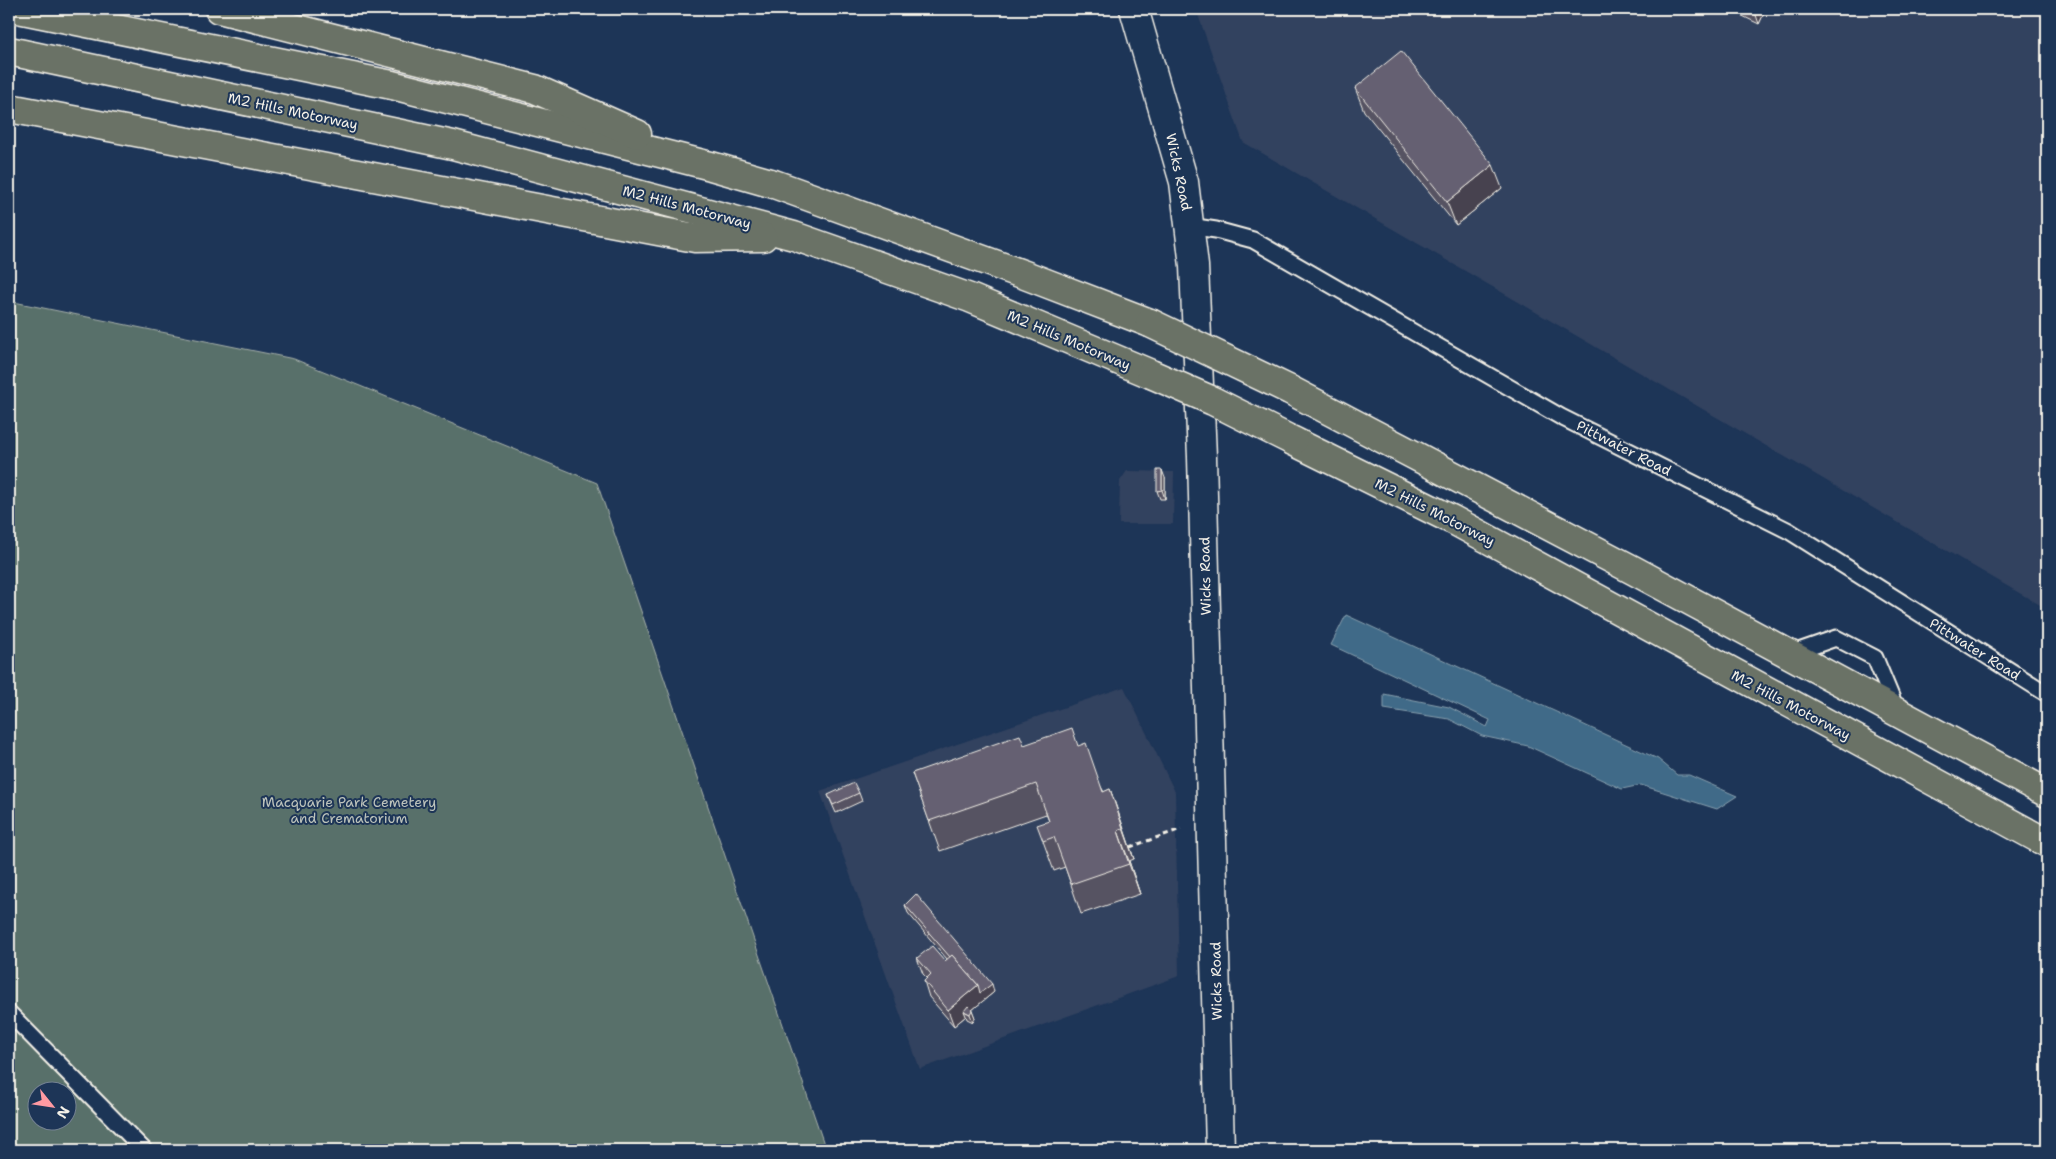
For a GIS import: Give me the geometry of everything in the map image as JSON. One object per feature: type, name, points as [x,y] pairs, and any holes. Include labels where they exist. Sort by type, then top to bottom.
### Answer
[{"type":"highway","points":[[18,9],[392,85],[711,166],[774,184],[1025,274],[1150,323],[1290,390],[1790,654],[2047,793]]},
{"type":"highway","points":[[219,9],[535,89],[711,166]]},
{"type":"highway","name":"M2 Hills Motorway","points":[[9,51],[453,145],[794,236],[970,298],[1213,401],[1453,520],[2047,843]]},
{"type":"highway","points":[[9,108],[695,238],[794,236]]},
{"type":"street","name":"Wicks Road","points":[[1134,9],[1184,182],[1194,266],[1202,457],[1220,1150]]},
{"type":"lane","name":"Pittwater Road","points":[[1190,226],[1216,230],[1253,240],[1561,417],[1789,531],[2047,694]]},
{"type":"lane","points":[[1790,654],[1836,638],[1875,658],[1897,711]]},
{"type":"lane","points":[[9,1013],[144,1150]]},
{"type":"path","points":[[1130,847],[1176,830]]},
{"type":"shaded area","points":[[1196,9],[2047,9],[2047,609],[1243,142]]},
{"type":"shaded area","points":[[1127,471],[1174,472],[1173,524],[1119,524],[1120,481]]},
{"type":"shaded area","points":[[1346,615],[1658,759],[1677,775],[1689,775],[1737,796],[1717,809],[1641,785],[1622,789],[1528,746],[1482,736],[1449,719],[1384,709],[1384,694],[1449,707],[1487,727],[1490,720],[1331,645]]},
{"type":"shaded area","points":[[1124,687],[1175,792],[1179,976],[920,1069],[820,791]]},
{"type":"green space","name":"Macquarie Park Cemetery and Crematorium","points":[[9,301],[294,359],[597,483],[826,1150],[9,1150]]},
{"type":"building","points":[[1742,9],[1759,9],[1756,15]]},
{"type":"building","points":[[1401,51],[1493,165],[1447,202],[1355,88]]},
{"type":"building","points":[[1157,470],[1162,470],[1162,490],[1157,491]]},
{"type":"building","points":[[1072,728],[1078,746],[1086,743],[1103,792],[1110,789],[1123,828],[1118,831],[1129,864],[1071,884],[1054,837],[1043,841],[1037,825],[1049,821],[1036,784],[929,821],[912,773],[1020,735],[1024,745]]},
{"type":"building","points":[[854,783],[859,793],[833,805],[828,795]]},
{"type":"building","points":[[916,894],[992,984],[980,993],[978,985],[952,955],[950,957],[905,905]]},
{"type":"building","points":[[932,946],[945,961],[952,955],[978,985],[948,1010],[924,981],[931,974],[917,958]]},
{"type":"building","points":[[968,1006],[972,1010],[970,1014],[964,1011]]}]
